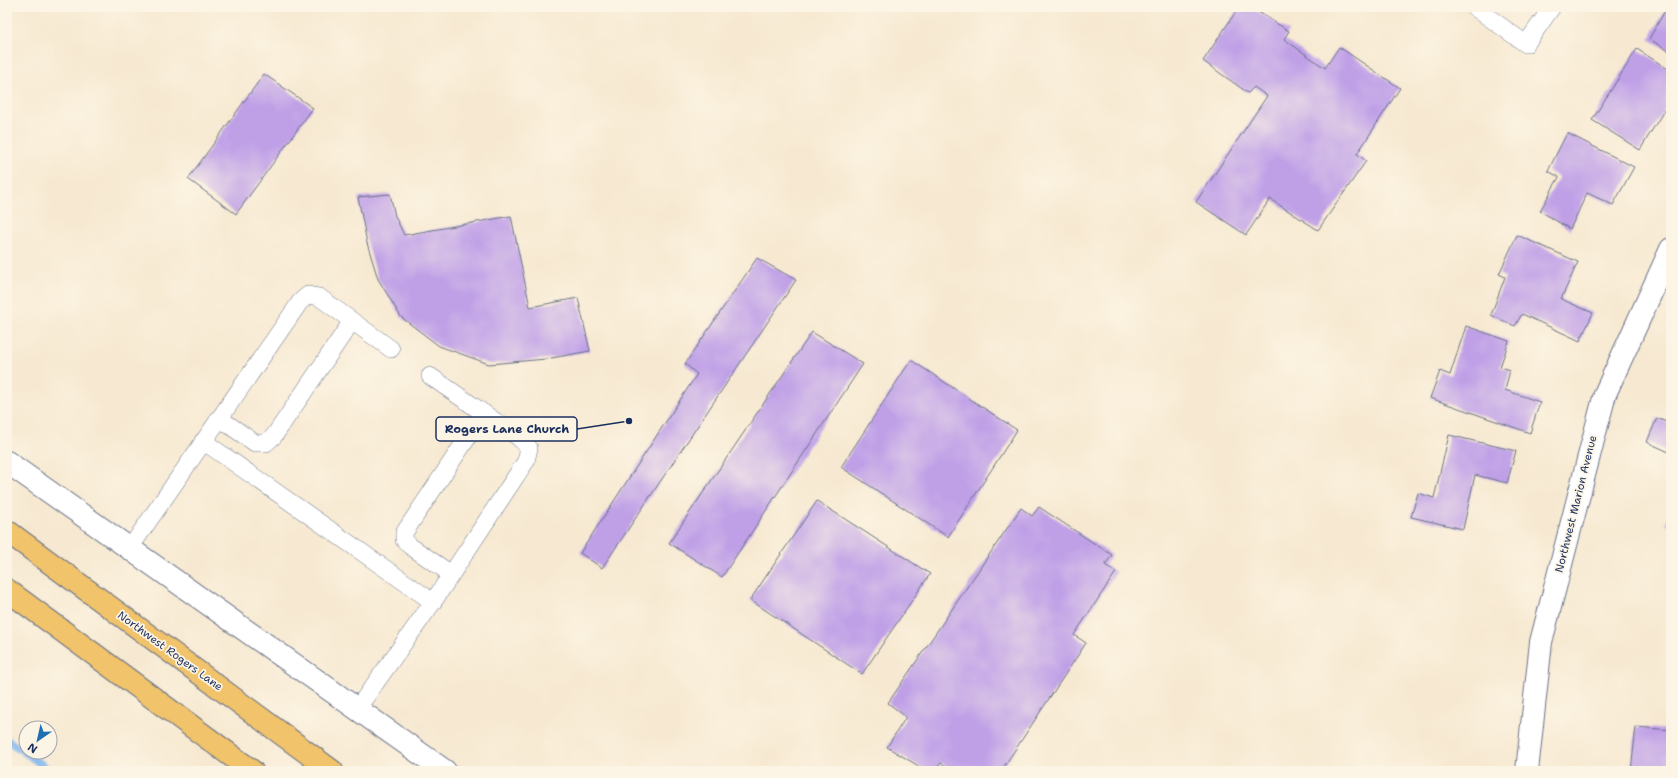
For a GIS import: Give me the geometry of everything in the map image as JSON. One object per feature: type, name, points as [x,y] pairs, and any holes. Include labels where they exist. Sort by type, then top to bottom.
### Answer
[{"type":"highway","name":"Northwest Rogers Lane","points":[[7,531],[332,771]]},
{"type":"highway","points":[[7,590],[252,771]]},
{"type":"street","name":"Northwest Marion Avenue","points":[[1527,771],[1541,642],[1605,394],[1671,249]]},
{"type":"street","points":[[7,462],[445,771]]},
{"type":"lane","points":[[1474,7],[1526,44],[1552,7]]},
{"type":"lane","points":[[130,548],[300,302],[308,295],[318,297],[391,349]]},
{"type":"lane","points":[[220,418],[256,443],[266,444],[274,436],[352,321]]},
{"type":"lane","points":[[357,709],[433,602],[526,461],[528,448],[518,437],[430,376]]},
{"type":"lane","points":[[451,574],[410,546],[404,540],[404,533],[484,413]]},
{"type":"lane","points":[[203,441],[433,602]]},
{"type":"building","points":[[1239,7],[1250,7],[1289,31],[1284,39],[1325,68],[1339,47],[1400,88],[1357,154],[1366,161],[1318,230],[1270,199],[1246,235],[1196,202],[1267,96],[1254,87],[1248,93],[1203,61]]},
{"type":"building","points":[[1667,7],[1671,7],[1671,52],[1649,39]]},
{"type":"building","points":[[1637,49],[1671,71],[1671,99],[1640,150],[1592,120]]},
{"type":"building","points":[[264,74],[313,108],[236,214],[188,179]]},
{"type":"building","points":[[1567,133],[1634,167],[1613,205],[1587,193],[1570,229],[1540,211],[1559,177],[1548,171]]},
{"type":"building","points":[[390,194],[395,216],[404,235],[511,216],[530,307],[578,298],[590,351],[546,359],[489,364],[439,346],[401,317],[378,279],[367,243],[358,197]]},
{"type":"building","points":[[1517,235],[1578,262],[1561,299],[1593,313],[1580,341],[1522,314],[1515,326],[1491,315],[1505,277],[1499,274]]},
{"type":"building","points":[[757,258],[796,280],[602,568],[580,553],[697,374],[685,364]]},
{"type":"building","points":[[1466,326],[1509,341],[1500,367],[1510,370],[1505,390],[1540,402],[1530,433],[1430,398],[1440,371],[1450,375]]},
{"type":"building","points":[[812,332],[863,364],[722,577],[669,543]]},
{"type":"building","points":[[911,360],[1017,430],[948,537],[841,467]]},
{"type":"building","points":[[1657,418],[1671,424],[1671,453],[1647,442]]},
{"type":"building","points":[[1449,435],[1516,451],[1507,483],[1475,475],[1463,529],[1411,517],[1418,493],[1434,498]]},
{"type":"building","points":[[817,501],[930,574],[862,674],[750,600]]},
{"type":"building","points":[[1039,507],[1112,555],[1105,565],[1116,572],[1074,635],[1086,643],[1001,771],[953,771],[941,763],[934,771],[927,771],[887,747],[906,717],[888,703],[1021,508],[1032,516]]},
{"type":"building","points":[[1671,507],[1671,526],[1666,524]]},
{"type":"building","points":[[1636,727],[1671,730],[1671,771],[1631,771]]},
{"type":"waterway","points":[[7,740],[51,771]]},
{"type":"place","name":"Rogers Lane Church","points":[[629,421]]}]
